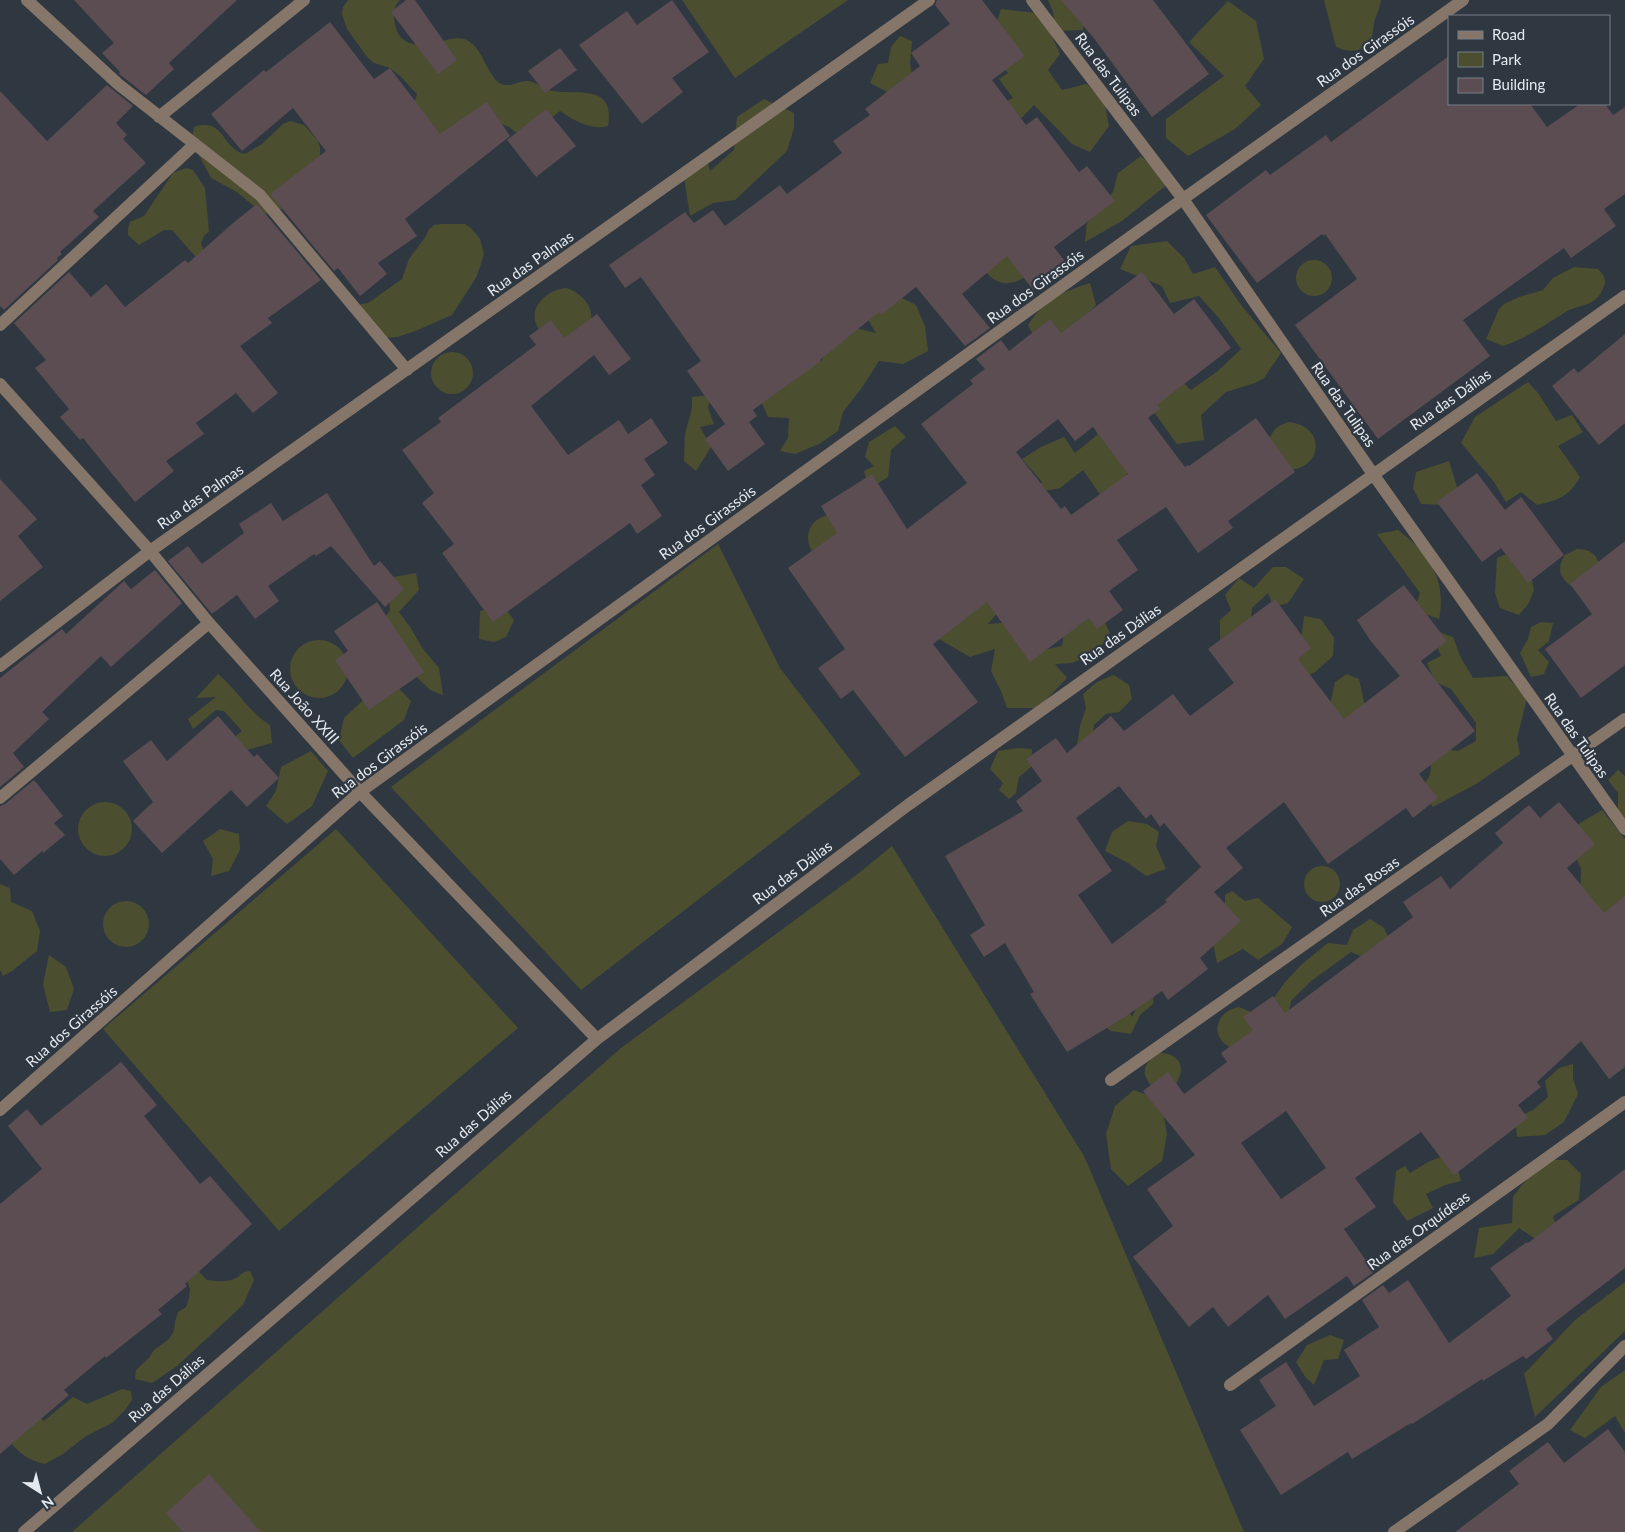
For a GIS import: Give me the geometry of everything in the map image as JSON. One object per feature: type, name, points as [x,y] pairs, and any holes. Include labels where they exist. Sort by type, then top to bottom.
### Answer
[{"type":"street","points":[[27,0],[118,84],[260,195],[407,370]]},
{"type":"street","points":[[159,117],[304,0]]},
{"type":"street","name":"Rua das Palmas","points":[[0,666],[150,551],[929,0]]},
{"type":"street","name":"Rua das Tulipas","points":[[1032,0],[1183,199],[1373,474],[1625,829]]},
{"type":"street","name":"Rua dos Girassóis","points":[[0,1110],[360,792],[1183,199],[1463,0]]},
{"type":"street","points":[[0,325],[195,144]]},
{"type":"street","name":"Rua das Dálias","points":[[24,1532],[597,1039],[908,806],[1625,296]]},
{"type":"street","name":"Rua João XXIII","points":[[0,384],[150,551],[210,623],[360,792],[597,1039]]},
{"type":"street","points":[[0,798],[210,623]]},
{"type":"street","name":"Rua das Rosas","points":[[1111,1080],[1625,718]]},
{"type":"street","name":"Rua das Orquídeas","points":[[1230,1385],[1625,1102]]},
{"type":"street","points":[[1394,1532],[1548,1424],[1625,1346]]},
{"type":"green space","points":[[348,0],[400,0],[395,8],[394,17],[397,31],[404,40],[409,43],[422,45],[455,38],[464,39],[477,49],[494,78],[500,83],[509,85],[528,81],[550,90],[593,94],[601,98],[606,103],[609,113],[608,126],[589,126],[560,111],[541,126],[522,134],[486,118],[444,139],[408,122],[417,94],[390,68],[374,63],[368,58],[347,29],[342,14],[343,7]]},
{"type":"green space","points":[[682,0],[848,0],[735,78]]},
{"type":"green space","points":[[1048,0],[1076,0],[1087,9],[1083,30],[1056,31],[1053,12]]},
{"type":"green space","points":[[1324,0],[1381,0],[1372,37],[1368,44],[1360,49],[1351,51],[1336,47]]},
{"type":"green space","points":[[1228,1],[1256,21],[1264,59],[1245,86],[1261,105],[1235,129],[1188,156],[1166,138],[1166,119],[1224,76],[1189,42]]},
{"type":"green space","points":[[1001,9],[1037,13],[1052,36],[1060,54],[1048,70],[1062,90],[1087,84],[1105,104],[1109,126],[1090,152],[1072,144],[1034,105],[1004,136],[995,107],[1013,98],[999,79],[1008,73],[999,62],[994,31]]},
{"type":"green space","points":[[900,36],[912,41],[910,63],[913,81],[893,95],[870,83],[878,64],[888,63],[891,47]]},
{"type":"green space","points":[[764,99],[794,113],[794,128],[787,151],[735,200],[713,203],[690,216],[684,177],[708,164],[710,171],[734,150],[737,117]]},
{"type":"green space","points":[[290,121],[304,125],[318,141],[320,147],[319,162],[283,207],[278,212],[270,214],[263,214],[237,192],[211,178],[193,144],[194,127],[212,126],[218,130],[232,147],[245,154],[262,144],[283,124]]},
{"type":"green space","points":[[1141,156],[1169,183],[1122,221],[1085,242],[1087,223],[1113,192],[1118,173]]},
{"type":"green space","points":[[186,168],[193,170],[205,188],[209,231],[201,243],[204,252],[203,267],[172,230],[164,230],[139,245],[128,235],[130,222],[144,216],[173,173]]},
{"type":"green space","points":[[465,224],[480,239],[484,254],[477,276],[452,315],[413,332],[386,338],[358,310],[361,304],[368,303],[402,279],[409,259],[429,229],[434,225]]},
{"type":"green space","points":[[993,237],[1025,277],[1007,283],[996,281],[987,273],[983,267]]},
{"type":"green space","points":[[1167,241],[1184,258],[1193,274],[1215,267],[1241,305],[1281,353],[1264,378],[1255,383],[1226,392],[1201,415],[1204,440],[1177,444],[1146,401],[1177,377],[1191,390],[1218,371],[1241,349],[1219,318],[1199,296],[1170,303],[1162,286],[1120,269],[1131,246]]},
{"type":"green space","points":[[1314,260],[1321,261],[1327,265],[1331,271],[1331,285],[1327,291],[1321,295],[1314,296],[1307,295],[1301,291],[1297,285],[1296,278],[1297,271],[1301,265],[1307,261]]},
{"type":"green space","points":[[1574,267],[1598,269],[1601,273],[1605,283],[1597,298],[1592,302],[1564,313],[1512,343],[1503,346],[1486,339],[1499,309],[1504,304],[1519,297],[1543,290],[1553,278]]},
{"type":"green space","points":[[1090,283],[1096,305],[1083,319],[1082,344],[1039,346],[1028,325],[1041,308],[1055,298]]},
{"type":"green space","points":[[566,288],[583,298],[590,309],[591,315],[587,328],[568,343],[544,335],[537,325],[535,318],[535,310],[544,298],[550,293]]},
{"type":"green space","points":[[894,294],[916,305],[925,326],[928,351],[903,364],[879,361],[843,412],[838,431],[819,444],[795,454],[780,451],[788,438],[789,418],[768,417],[761,401],[804,366],[821,361],[840,330],[855,328],[876,333],[859,305]]},
{"type":"green space","points":[[452,352],[467,358],[473,373],[467,388],[452,394],[437,388],[431,373],[437,358]]},
{"type":"green space","points":[[1083,368],[1096,390],[1111,402],[1120,416],[1126,435],[1136,433],[1144,444],[1128,459],[1126,486],[1133,498],[1104,500],[1083,470],[1060,488],[1024,495],[1042,482],[1022,459],[1041,447],[1064,437],[1075,453],[1097,435],[1096,416],[1074,413],[1078,394],[1058,377]]},
{"type":"green space","points":[[1528,382],[1538,393],[1556,421],[1572,415],[1583,432],[1558,446],[1580,477],[1576,484],[1562,497],[1537,505],[1521,492],[1506,502],[1494,482],[1461,443],[1475,417]]},
{"type":"green space","points":[[711,395],[708,408],[714,424],[700,427],[711,447],[696,471],[684,461],[685,434],[692,408],[692,397]]},
{"type":"green space","points":[[1289,422],[1301,425],[1310,431],[1316,447],[1314,455],[1308,463],[1299,468],[1287,470],[1268,442],[1271,434],[1276,429]]},
{"type":"green space","points":[[895,426],[906,437],[891,450],[888,477],[869,489],[864,471],[874,466],[865,457],[869,442]]},
{"type":"green space","points":[[1449,461],[1459,494],[1446,505],[1421,504],[1413,488],[1416,472]]},
{"type":"green space","points":[[830,515],[848,524],[813,553],[808,540],[810,529],[817,520]]},
{"type":"green space","points":[[1398,530],[1419,548],[1433,568],[1440,592],[1439,619],[1414,610],[1420,593],[1377,534]]},
{"type":"green space","points":[[718,544],[780,668],[861,774],[581,990],[391,787]]},
{"type":"green space","points":[[1577,549],[1592,553],[1600,567],[1573,587],[1562,577],[1560,569],[1565,555]]},
{"type":"green space","points":[[1506,554],[1530,570],[1534,590],[1529,603],[1519,615],[1500,608],[1495,593],[1497,558]]},
{"type":"green space","points":[[1273,567],[1286,567],[1304,579],[1288,603],[1274,607],[1268,593],[1252,608],[1250,629],[1220,648],[1220,620],[1231,610],[1225,595],[1239,578],[1254,588]]},
{"type":"green space","points":[[416,573],[419,590],[399,612],[423,649],[439,668],[443,695],[430,690],[394,654],[380,625],[390,610],[388,578]]},
{"type":"green space","points":[[966,588],[1003,606],[988,624],[1013,622],[1038,651],[1062,646],[1068,609],[1100,613],[1110,633],[1097,652],[1072,663],[1055,664],[1067,678],[1038,708],[1007,708],[991,671],[995,649],[970,657],[939,639]]},
{"type":"green space","points":[[502,604],[514,620],[506,637],[494,642],[479,639],[480,611]]},
{"type":"green space","points":[[1304,616],[1321,619],[1334,638],[1333,656],[1314,673],[1301,676],[1295,650],[1301,642]]},
{"type":"green space","points":[[1541,622],[1553,623],[1549,641],[1538,650],[1549,662],[1544,674],[1531,677],[1520,653],[1528,639],[1531,627]]},
{"type":"green space","points":[[1430,629],[1453,637],[1460,656],[1473,678],[1507,676],[1527,698],[1517,739],[1520,754],[1476,784],[1433,807],[1420,791],[1430,775],[1433,748],[1458,751],[1476,741],[1476,723],[1451,689],[1435,682],[1427,663],[1441,656]]},
{"type":"green space","points":[[319,640],[335,645],[343,653],[348,669],[343,685],[335,693],[319,698],[303,693],[295,685],[290,669],[295,653],[303,645]]},
{"type":"green space","points":[[218,674],[255,714],[270,725],[272,743],[243,751],[230,741],[242,731],[224,711],[216,710],[193,729],[188,719],[216,697],[196,698]]},
{"type":"green space","points":[[1347,674],[1359,679],[1365,706],[1358,718],[1337,721],[1328,714],[1335,682]]},
{"type":"green space","points":[[1114,675],[1129,685],[1132,699],[1119,712],[1106,714],[1094,725],[1092,739],[1077,745],[1080,726],[1086,708],[1083,694],[1097,682]]},
{"type":"green space","points":[[388,677],[411,701],[404,720],[353,758],[339,740],[344,718]]},
{"type":"green space","points":[[1018,748],[1032,749],[1031,767],[1019,777],[1016,793],[1009,799],[999,790],[1003,783],[990,769],[998,751]]},
{"type":"green space","points":[[311,751],[328,771],[312,806],[287,824],[266,806],[276,791],[281,767]]},
{"type":"green space","points":[[1618,770],[1625,776],[1625,821],[1618,812],[1618,793],[1608,780]]},
{"type":"green space","points":[[105,802],[115,804],[124,810],[130,819],[132,829],[130,839],[124,848],[115,854],[105,856],[95,854],[86,848],[80,839],[78,829],[80,819],[86,810],[95,804]]},
{"type":"green space","points":[[1602,810],[1625,839],[1625,907],[1602,927],[1580,902],[1581,869],[1565,832]]},
{"type":"green space","points":[[1128,821],[1147,824],[1159,832],[1156,846],[1166,869],[1146,876],[1128,863],[1105,851],[1112,832]]},
{"type":"green space","points":[[220,829],[239,834],[240,850],[229,871],[211,876],[213,859],[203,841]]},
{"type":"green space","points":[[336,829],[518,1028],[279,1231],[103,1029]]},
{"type":"green space","points":[[892,846],[1084,1156],[1244,1532],[72,1532],[621,1048],[859,873]]},
{"type":"green space","points":[[1322,866],[1329,867],[1335,871],[1339,877],[1339,891],[1335,897],[1329,901],[1322,902],[1315,901],[1309,897],[1305,891],[1304,884],[1305,877],[1309,871],[1315,867]]},
{"type":"green space","points":[[0,884],[10,888],[11,902],[32,911],[40,931],[37,951],[3,976],[0,970]]},
{"type":"green space","points":[[1232,891],[1245,901],[1258,898],[1292,927],[1282,944],[1258,960],[1243,949],[1217,963],[1212,938],[1225,923],[1225,895]]},
{"type":"green space","points":[[122,901],[130,901],[139,905],[145,911],[149,924],[145,937],[139,943],[130,947],[122,947],[113,943],[107,937],[103,928],[103,920],[107,911],[113,905]]},
{"type":"green space","points":[[1370,919],[1384,928],[1395,952],[1372,961],[1351,952],[1310,982],[1291,1001],[1288,1018],[1271,1002],[1286,981],[1301,965],[1328,943],[1347,945],[1353,930]]},
{"type":"green space","points":[[49,955],[66,967],[74,989],[67,1010],[50,1012],[43,984]]},
{"type":"green space","points":[[1155,983],[1153,1004],[1140,1015],[1131,1034],[1111,1031],[1093,1017],[1126,1006],[1132,1017],[1141,999]]},
{"type":"green space","points":[[1239,1007],[1251,1012],[1259,1030],[1235,1049],[1221,1040],[1218,1034],[1218,1027],[1219,1020],[1224,1015],[1230,1010]]},
{"type":"green space","points":[[1158,1053],[1171,1055],[1179,1062],[1181,1072],[1176,1084],[1153,1087],[1146,1077],[1145,1068],[1147,1064]]},
{"type":"green space","points":[[1573,1064],[1573,1078],[1578,1094],[1564,1122],[1545,1135],[1517,1137],[1515,1118],[1533,1110],[1548,1097],[1545,1081],[1559,1068]]},
{"type":"green space","points":[[1134,1090],[1161,1100],[1167,1134],[1162,1161],[1128,1186],[1111,1169],[1106,1134],[1115,1106]]},
{"type":"green space","points":[[1447,1155],[1456,1164],[1461,1181],[1445,1185],[1426,1194],[1433,1208],[1407,1221],[1393,1202],[1396,1171],[1405,1166],[1410,1173],[1430,1161]]},
{"type":"green space","points":[[1545,1160],[1567,1160],[1581,1174],[1579,1200],[1553,1216],[1558,1232],[1540,1242],[1519,1228],[1493,1254],[1474,1258],[1479,1228],[1512,1223],[1513,1197]]},
{"type":"green space","points":[[198,1264],[200,1273],[207,1280],[229,1281],[250,1271],[254,1280],[243,1305],[177,1366],[152,1383],[135,1379],[136,1370],[149,1358],[154,1350],[169,1339],[174,1331],[178,1312],[186,1307],[189,1298],[190,1289],[184,1271]]},
{"type":"green space","points":[[1625,1282],[1625,1331],[1535,1417],[1524,1374],[1575,1320]]},
{"type":"green space","points":[[1330,1335],[1344,1340],[1338,1359],[1324,1360],[1314,1385],[1306,1378],[1296,1362],[1307,1345]]},
{"type":"green space","points":[[1625,1370],[1625,1433],[1615,1416],[1585,1438],[1570,1430],[1601,1387]]},
{"type":"green space","points":[[122,1389],[131,1391],[132,1400],[112,1423],[86,1436],[63,1454],[45,1464],[24,1455],[0,1430],[0,1404],[26,1405],[44,1421],[73,1397],[87,1404]]},
{"type":"building","points":[[74,0],[237,0],[169,63],[174,69],[146,95],[119,74],[120,72],[102,53],[114,43]]},
{"type":"building","points":[[406,0],[415,0],[457,60],[438,74],[391,12]]},
{"type":"building","points":[[672,0],[709,52],[672,78],[683,92],[642,124],[579,45],[627,11],[637,25]]},
{"type":"building","points":[[937,0],[982,0],[1025,56],[992,80],[1026,125],[1037,117],[1079,172],[1087,166],[1115,201],[1054,247],[1067,264],[1033,290],[1007,256],[962,294],[990,328],[965,346],[916,287],[881,315],[879,312],[821,361],[753,410],[757,416],[749,422],[765,444],[728,471],[705,439],[725,424],[687,371],[701,361],[641,277],[625,288],[609,265],[685,212],[694,223],[713,210],[725,226],[780,185],[787,194],[842,153],[833,141],[870,115],[865,109],[920,66],[911,53],[950,24],[935,5]]},
{"type":"building","points":[[1061,0],[1153,0],[1209,74],[1152,117],[1093,37]]},
{"type":"building","points":[[330,22],[374,79],[390,68],[440,134],[487,102],[510,136],[405,219],[417,236],[378,263],[387,274],[360,296],[338,268],[334,271],[270,194],[326,151],[293,108],[242,151],[211,114],[264,70],[266,72]]},
{"type":"building","points":[[560,48],[577,70],[545,93],[528,71]]},
{"type":"building","points":[[1448,57],[1448,105],[1531,105],[1547,127],[1579,105],[1606,105],[1613,115],[1625,107],[1625,194],[1604,209],[1616,226],[1571,258],[1564,248],[1463,320],[1490,356],[1378,439],[1295,325],[1357,279],[1325,234],[1323,236],[1322,234],[1257,283],[1206,215],[1266,170],[1270,175],[1326,135],[1331,142]]},
{"type":"building","points":[[107,85],[133,106],[116,123],[127,135],[123,139],[146,163],[93,211],[99,217],[60,252],[62,254],[57,258],[58,260],[4,310],[0,306],[0,91],[47,141]]},
{"type":"building","points":[[546,109],[576,146],[536,177],[507,140]]},
{"type":"building","points":[[257,204],[321,280],[268,318],[272,323],[240,346],[278,393],[253,413],[236,393],[196,423],[204,434],[166,461],[174,471],[135,502],[83,438],[80,440],[60,417],[69,409],[35,368],[46,360],[14,323],[69,272],[91,297],[106,284],[125,307],[185,260],[188,263]]},
{"type":"building","points":[[1142,272],[1174,314],[1194,299],[1231,348],[1157,405],[1160,409],[1148,418],[1185,467],[1256,418],[1295,472],[1228,521],[1233,528],[1198,553],[1166,507],[1117,540],[1138,570],[1109,591],[1123,610],[1097,629],[1089,618],[1030,662],[987,602],[933,644],[978,702],[905,757],[853,690],[841,699],[818,668],[845,649],[788,568],[837,533],[821,506],[872,474],[907,529],[967,483],[921,424],[973,384],[970,380],[985,369],[976,359],[1001,340],[1009,351],[1050,319],[1061,333]],"holes":[[[1058,419],[1075,441],[1093,427],[1128,474],[1071,515],[1065,506],[1061,509],[1016,452]]]},
{"type":"building","points":[[597,314],[631,359],[609,375],[594,355],[531,406],[568,455],[619,420],[628,434],[651,418],[668,443],[644,459],[655,475],[641,485],[662,516],[637,534],[630,523],[493,622],[442,553],[454,544],[422,503],[434,493],[402,450],[441,422],[438,418],[536,345],[529,336],[551,320],[564,338]]},
{"type":"building","points":[[1625,334],[1625,423],[1599,445],[1552,386],[1574,368],[1578,373]]},
{"type":"building","points":[[1477,473],[1505,510],[1521,497],[1564,555],[1528,583],[1501,548],[1482,562],[1437,502]]},
{"type":"building","points":[[0,479],[37,519],[18,536],[43,567],[0,601]]},
{"type":"building","points":[[327,493],[374,566],[380,561],[404,589],[385,607],[331,546],[316,556],[314,554],[268,586],[279,601],[255,619],[237,595],[212,614],[168,561],[188,546],[202,564],[244,533],[239,524],[271,503],[283,521]]},
{"type":"building","points":[[1625,541],[1625,665],[1581,698],[1545,649],[1592,614],[1570,584]]},
{"type":"building","points":[[155,570],[182,603],[111,667],[101,656],[42,712],[49,719],[13,753],[24,767],[0,787],[0,678],[62,629],[66,634],[124,581],[131,589]]},
{"type":"building","points":[[1404,585],[1447,641],[1421,661],[1475,731],[1419,774],[1438,798],[1413,818],[1406,808],[1328,864],[1284,802],[1226,848],[1243,868],[1214,892],[1241,921],[1200,958],[1208,969],[1168,1000],[1162,991],[1125,1017],[1067,1052],[1030,994],[1034,992],[1005,943],[984,957],[970,935],[985,925],[945,856],[1023,811],[1016,801],[1042,781],[1026,759],[1056,738],[1067,753],[1111,716],[1124,731],[1173,694],[1190,716],[1234,683],[1208,649],[1275,599],[1311,648],[1298,659],[1344,719],[1400,676],[1370,640],[1357,620]],"holes":[[[1119,786],[1146,819],[1151,814],[1160,827],[1164,823],[1201,867],[1165,900],[1167,902],[1112,944],[1078,895],[1112,871],[1076,818]]]},
{"type":"building","points":[[377,602],[424,672],[369,710],[335,660],[348,651],[334,631]]},
{"type":"building","points":[[218,716],[254,757],[257,754],[279,778],[247,807],[231,790],[162,853],[133,821],[153,802],[123,761],[151,740],[167,761]]},
{"type":"building","points":[[34,780],[63,816],[54,823],[65,835],[43,853],[42,851],[14,875],[0,859],[0,806]]},
{"type":"building","points":[[1559,802],[1595,844],[1567,868],[1604,913],[1625,896],[1625,1067],[1609,1079],[1581,1041],[1537,1082],[1541,1087],[1518,1105],[1528,1118],[1454,1175],[1421,1132],[1355,1178],[1376,1207],[1344,1229],[1374,1272],[1354,1286],[1347,1276],[1285,1319],[1268,1295],[1228,1327],[1213,1307],[1189,1327],[1133,1257],[1173,1226],[1147,1189],[1195,1155],[1143,1091],[1168,1072],[1184,1094],[1227,1062],[1221,1053],[1253,1030],[1243,1017],[1273,996],[1285,1013],[1413,917],[1403,902],[1441,876],[1450,889],[1503,843],[1495,833],[1529,805],[1540,818]],"holes":[[[1286,1111],[1326,1168],[1281,1199],[1241,1143]]]},
{"type":"building","points":[[121,1062],[157,1105],[144,1116],[200,1184],[210,1176],[252,1224],[185,1284],[187,1286],[158,1310],[162,1314],[106,1358],[105,1356],[64,1390],[69,1395],[0,1454],[0,1204],[42,1169],[8,1126],[27,1109],[41,1126]]},
{"type":"building","points":[[1625,1169],[1625,1268],[1546,1329],[1553,1339],[1526,1359],[1523,1356],[1483,1381],[1482,1379],[1412,1424],[1352,1459],[1348,1452],[1281,1495],[1240,1430],[1276,1406],[1259,1380],[1286,1362],[1314,1406],[1360,1376],[1344,1350],[1379,1327],[1362,1300],[1383,1285],[1389,1293],[1408,1280],[1449,1343],[1511,1296],[1490,1268],[1528,1243]]},
{"type":"building","points":[[1608,1429],[1625,1452],[1625,1532],[1455,1532],[1519,1484],[1509,1471],[1548,1442],[1564,1463]]},
{"type":"building","points":[[209,1474],[261,1532],[183,1532],[166,1513]]}]
